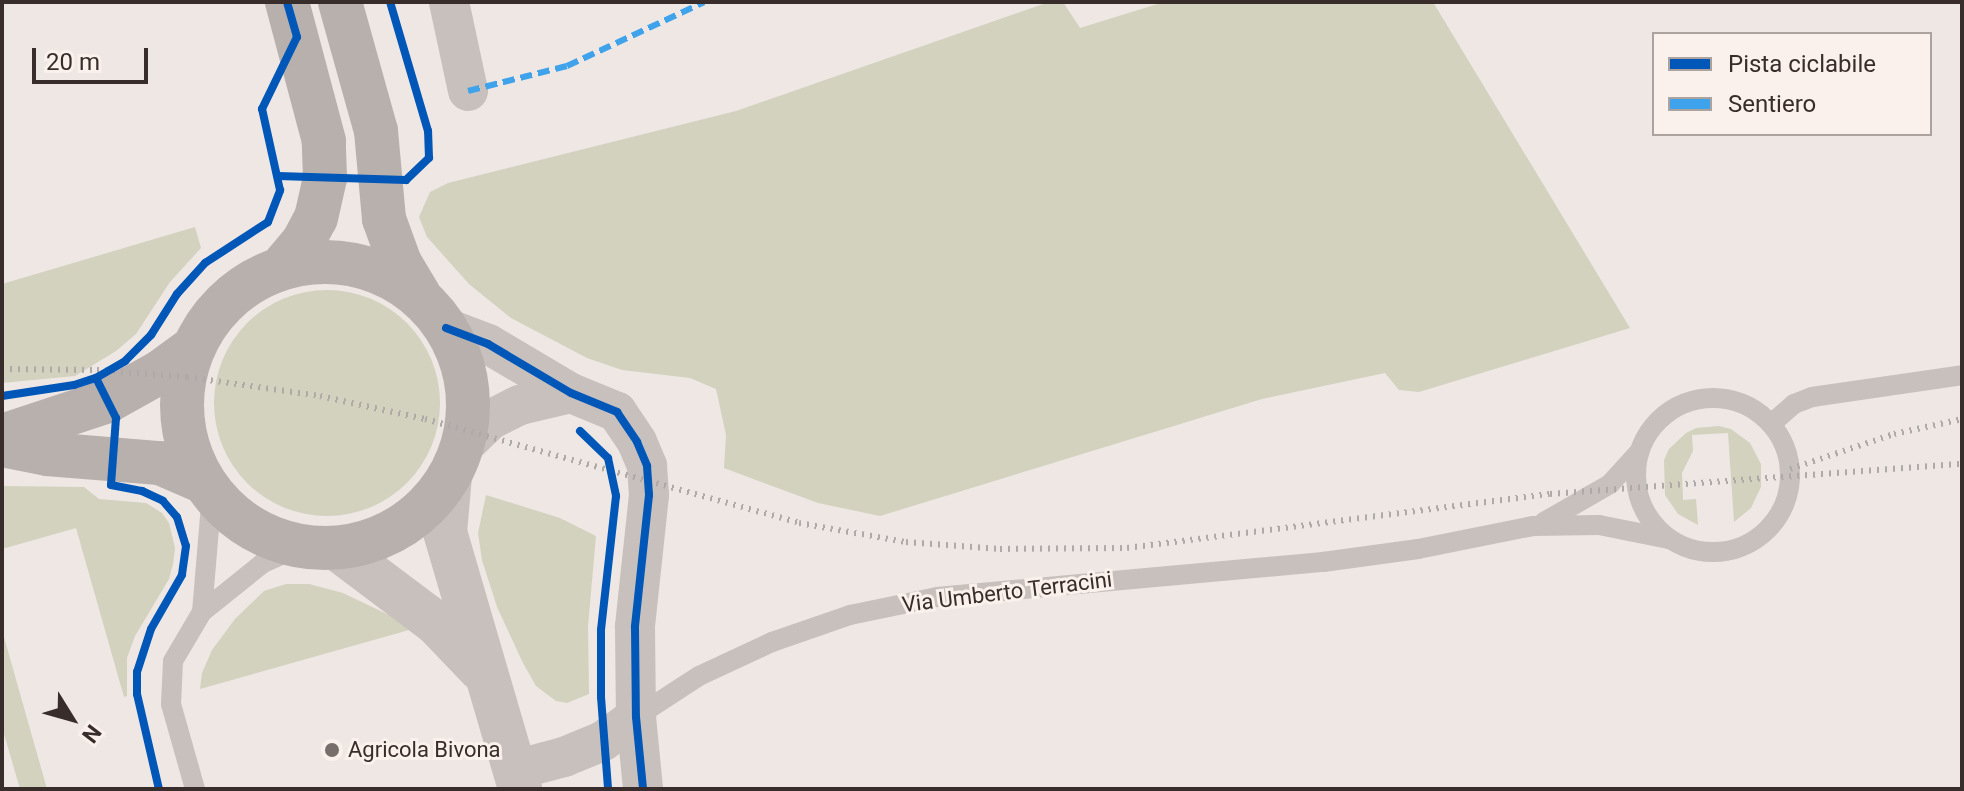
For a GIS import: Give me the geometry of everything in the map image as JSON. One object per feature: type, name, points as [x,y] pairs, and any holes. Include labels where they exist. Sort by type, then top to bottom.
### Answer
[{"type":"main road","points":[[282,267],[303,242],[316,218],[325,178],[321,128],[287,2]]},
{"type":"main road","points":[[2,445],[47,454],[160,463],[208,488],[252,528],[319,547],[370,541],[402,526],[429,504],[456,461],[468,414],[467,381],[433,312],[400,263],[384,219],[376,131],[340,2]]},
{"type":"main road","points":[[208,488],[188,445],[182,406],[194,347],[211,318],[235,293],[282,267],[323,261],[362,267],[390,277],[433,312]]},
{"type":"main road","points":[[2,436],[108,401],[160,372],[194,347]]},
{"type":"street","points":[[449,2],[468,91]]},
{"type":"street","points":[[433,312],[571,393],[617,412],[627,424],[647,466],[649,495],[635,627],[636,717],[643,789]]},
{"type":"street","points":[[456,461],[490,420],[520,405],[571,393]]},
{"type":"street","name":"Via Umberto Terracini","points":[[456,461],[445,532],[518,780],[603,741],[636,717]]},
{"type":"street","name":"Via Umberto Terracini","points":[[319,547],[436,623],[457,642],[488,681]]},
{"type":"lane","points":[[1771,424],[1794,404],[1812,397],[1962,375]]},
{"type":"lane","name":"Via Umberto Terracini","points":[[636,717],[699,676],[772,642],[840,618],[909,602],[1015,587],[1337,560],[1418,549],[1533,526],[1599,525],[1669,539],[1701,552],[1735,549],[1751,543],[1776,520],[1785,505],[1790,471],[1787,454],[1771,424],[1738,401],[1698,399],[1672,409],[1661,418],[1639,452],[1610,484],[1571,509],[1533,526]]},
{"type":"lane","points":[[1639,452],[1638,494],[1649,519],[1669,539]]},
{"type":"lane","points":[[202,612],[208,488]]},
{"type":"lane","points":[[195,789],[171,704],[173,661],[202,612],[263,563],[319,547]]},
{"type":"green space","points":[[1049,2],[1063,2],[1080,28],[1164,2],[1433,2],[1630,328],[1419,392],[1399,390],[1385,373],[1262,399],[880,516],[818,503],[724,468],[726,435],[716,389],[690,378],[622,370],[587,358],[511,318],[469,284],[427,237],[419,217],[430,192],[448,183],[736,111]]},
{"type":"green space","points":[[195,227],[201,248],[170,282],[136,334],[116,351],[75,376],[2,383],[2,284]]},
{"type":"green space","points":[[327,290],[370,298],[407,323],[432,360],[440,403],[432,446],[407,483],[370,508],[327,516],[284,508],[247,483],[222,446],[214,403],[222,360],[247,323],[284,298]]},
{"type":"green space","points":[[1719,426],[1731,429],[1750,443],[1761,464],[1761,487],[1751,508],[1734,522],[1728,433],[1692,435],[1693,451],[1682,473],[1683,500],[1696,499],[1698,525],[1678,514],[1665,495],[1664,460],[1669,449],[1686,433],[1696,428]]},
{"type":"green space","points":[[2,486],[84,487],[99,499],[146,503],[162,513],[169,523],[175,548],[173,564],[169,579],[135,636],[127,658],[127,696],[124,697],[76,528],[2,549]]},
{"type":"green space","points":[[486,495],[560,518],[596,536],[588,626],[589,694],[567,703],[556,701],[536,686],[523,663],[497,607],[482,560],[478,533]]},
{"type":"green space","points":[[286,584],[309,584],[343,593],[389,615],[409,630],[200,689],[202,673],[212,650],[235,619],[264,591]]},
{"type":"green space","points":[[2,630],[47,789],[20,789],[2,727]]},
{"type":"railway","points":[[2,369],[97,370],[187,377],[320,396],[425,419],[799,523],[906,542],[1000,549],[1127,548],[1550,494],[1962,464]]},
{"type":"railway","points":[[1790,469],[1894,434],[1962,419]]},
{"type":"marked path","points":[[468,91],[567,66],[704,2]]},
{"type":"cycle path","points":[[2,396],[74,385],[96,378],[125,361],[151,335],[177,294],[205,263],[268,222],[280,190],[262,109],[297,37],[287,2]]},
{"type":"cycle path","points":[[278,176],[406,180],[429,158],[428,131],[390,2]]},
{"type":"cycle path","points":[[446,328],[488,344],[571,393],[617,412],[637,442],[647,466],[649,495],[635,627],[636,717],[643,789]]},
{"type":"cycle path","points":[[96,378],[116,418],[111,485],[142,491],[163,501],[177,517],[186,546],[182,575],[151,629],[137,672],[137,694],[159,789]]},
{"type":"cycle path","points":[[580,431],[608,458],[616,496],[601,630],[601,697],[608,789]]},
{"type":"place","name":"Agricola Bivona","points":[[332,750]]}]
